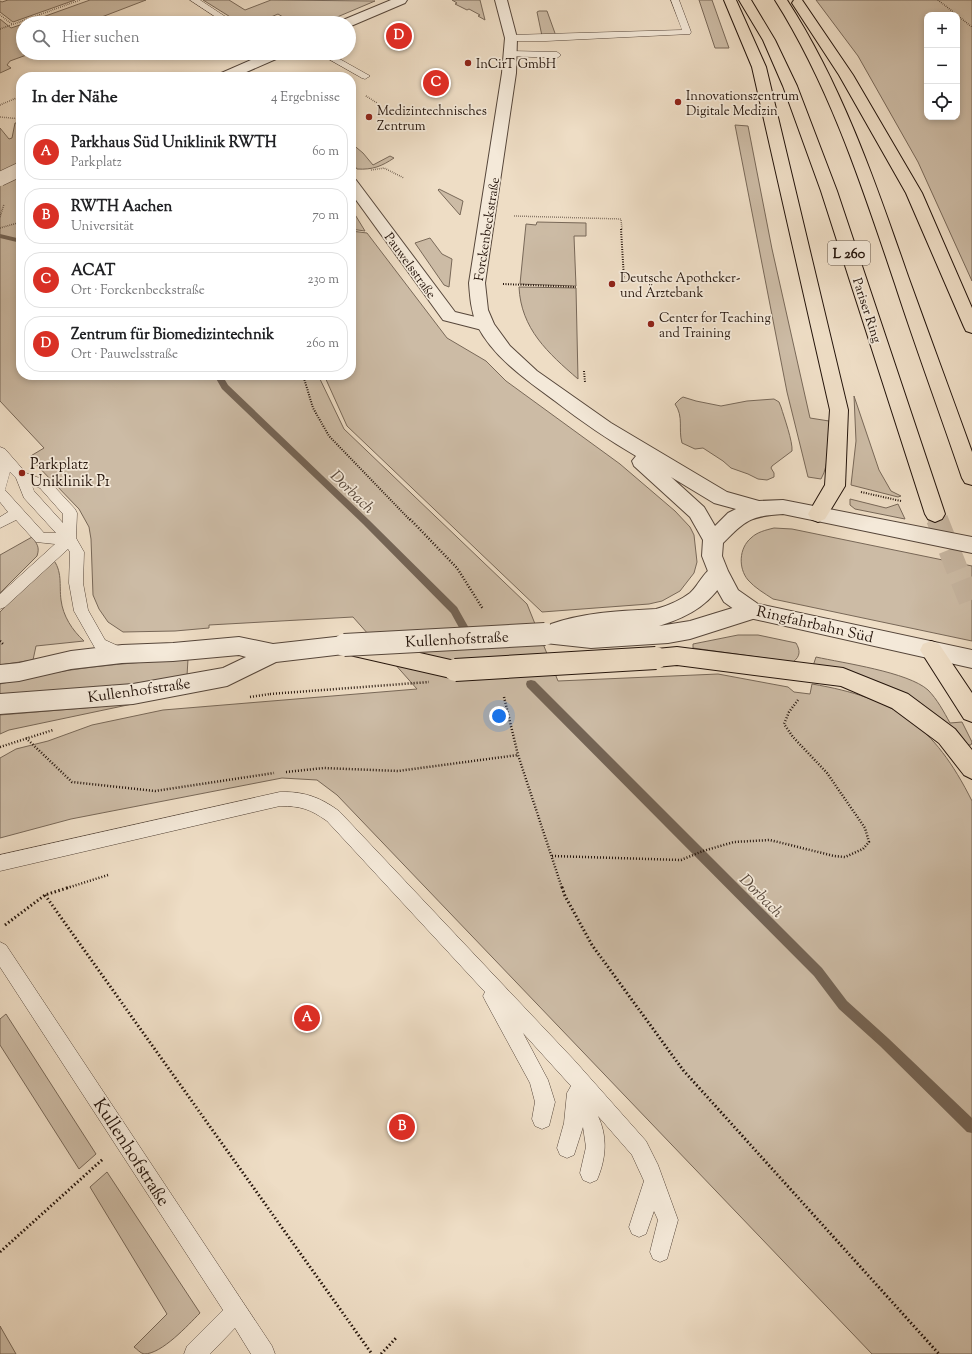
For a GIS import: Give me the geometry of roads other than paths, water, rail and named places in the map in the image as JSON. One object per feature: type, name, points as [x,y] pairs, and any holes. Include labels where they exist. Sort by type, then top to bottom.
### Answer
[{"type":"highway","points":[[730,0],[759,67],[839,410],[835,486],[818,514]]},
{"type":"highway","name":"Pariser Ring","points":[[744,0],[769,40],[790,86],[829,191],[935,514]]},
{"type":"highway","name":"L 260","points":[[780,0],[797,26],[834,98],[869,185],[972,478]]},
{"type":"highway","points":[[796,0],[846,75],[914,193],[972,329]]},
{"type":"highway","points":[[344,645],[455,670],[677,656],[843,677],[900,701],[947,736],[972,768]]},
{"type":"highway","points":[[931,650],[947,672],[972,712]]},
{"type":"street","name":"Forckenbeckstraße","points":[[501,0],[511,38],[502,125],[477,283],[480,310],[486,325],[504,350],[531,375],[604,428],[721,498],[759,508]]},
{"type":"street","points":[[356,19],[395,1]]},
{"type":"street","points":[[235,72],[262,60]]},
{"type":"street","points":[[0,178],[16,171]]},
{"type":"street","name":"Pauwelsstraße","points":[[356,190],[449,316],[486,325]]},
{"type":"street","name":"Forckenbeckstraße","points":[[604,428],[697,512],[713,540]]},
{"type":"street","points":[[713,540],[735,518],[759,508],[783,507],[972,544]]},
{"type":"street","name":"Ringfahrbahn Süd","points":[[713,540],[712,556],[718,573],[732,596],[752,611],[972,659]]},
{"type":"street","name":"Kullenhofstraße","points":[[545,634],[592,622],[656,618],[672,613],[697,599],[718,573]]},
{"type":"street","name":"Kullenhofstraße","points":[[0,674],[19,672],[71,660],[122,654],[239,646],[273,653],[344,645],[545,634],[591,639],[668,634],[690,630],[752,611]]},
{"type":"street","name":"Kullenhofstraße","points":[[0,704],[134,694],[227,676],[273,653]]},
{"type":"lane","points":[[194,0],[220,16]]},
{"type":"lane","points":[[511,38],[687,32],[675,0]]},
{"type":"lane","points":[[510,54],[556,55]]},
{"type":"lane","points":[[335,60],[365,76]]},
{"type":"lane","points":[[3,456],[21,476],[29,494],[69,538],[77,552],[76,582],[82,611],[100,644],[122,654]]},
{"type":"lane","points":[[0,487],[3,456]]},
{"type":"lane","points":[[0,603],[69,538],[70,513],[45,485],[21,476]]},
{"type":"lane","points":[[0,493],[40,538],[69,538]]},
{"type":"lane","points":[[0,523],[17,513]]},
{"type":"lane","points":[[0,863],[280,799],[298,798],[317,804],[333,816],[568,1068],[639,1148],[648,1165],[668,1220],[660,1252]]},
{"type":"lane","name":"Kullenhofstraße","points":[[0,951],[264,1354]]},
{"type":"lane","points":[[478,973],[539,1080],[546,1102],[542,1119]]},
{"type":"lane","points":[[568,1068],[575,1085],[577,1095],[593,1127],[596,1148],[590,1173]]},
{"type":"lane","points":[[567,1148],[574,1123],[577,1095]]},
{"type":"lane","points":[[639,1227],[654,1181]]},
{"type":"lane","points":[[195,1354],[236,1312]]},
{"type":"waterway","name":"Dorbach","points":[[0,236],[16,240]]},
{"type":"waterway","name":"Dorbach","points":[[221,380],[225,387],[366,522],[454,610],[465,630]]},
{"type":"waterway","name":"Dorbach","points":[[531,684],[818,972],[843,1005],[884,1042],[972,1127]]},
{"type":"tunnel","points":[[935,514],[937,520]]},
{"type":"tunnel","points":[[937,519],[972,607]]},
{"type":"place","name":"Zentrum für Biomedizintechnik","points":[[399,36]]},
{"type":"place","name":"InCirT GmbH","points":[[468,63]]},
{"type":"place","name":"ACAT","points":[[436,83]]},
{"type":"place","name":"Innovationszentrum Digitale Medizin","points":[[678,102]]},
{"type":"place","name":"Medizintechnisches Zentrum","points":[[369,117]]},
{"type":"place","name":"Deutsche Apotheker- und Ärztebank","points":[[612,284]]},
{"type":"place","name":"Center for Teaching and Training","points":[[651,324]]},
{"type":"place","name":"Parkplatz Uniklinik P1","points":[[22,473]]},
{"type":"place","name":"Parkhaus Süd Uniklinik RWTH","points":[[307,1018]]},
{"type":"place","name":"RWTH Aachen","points":[[402,1127]]}]
